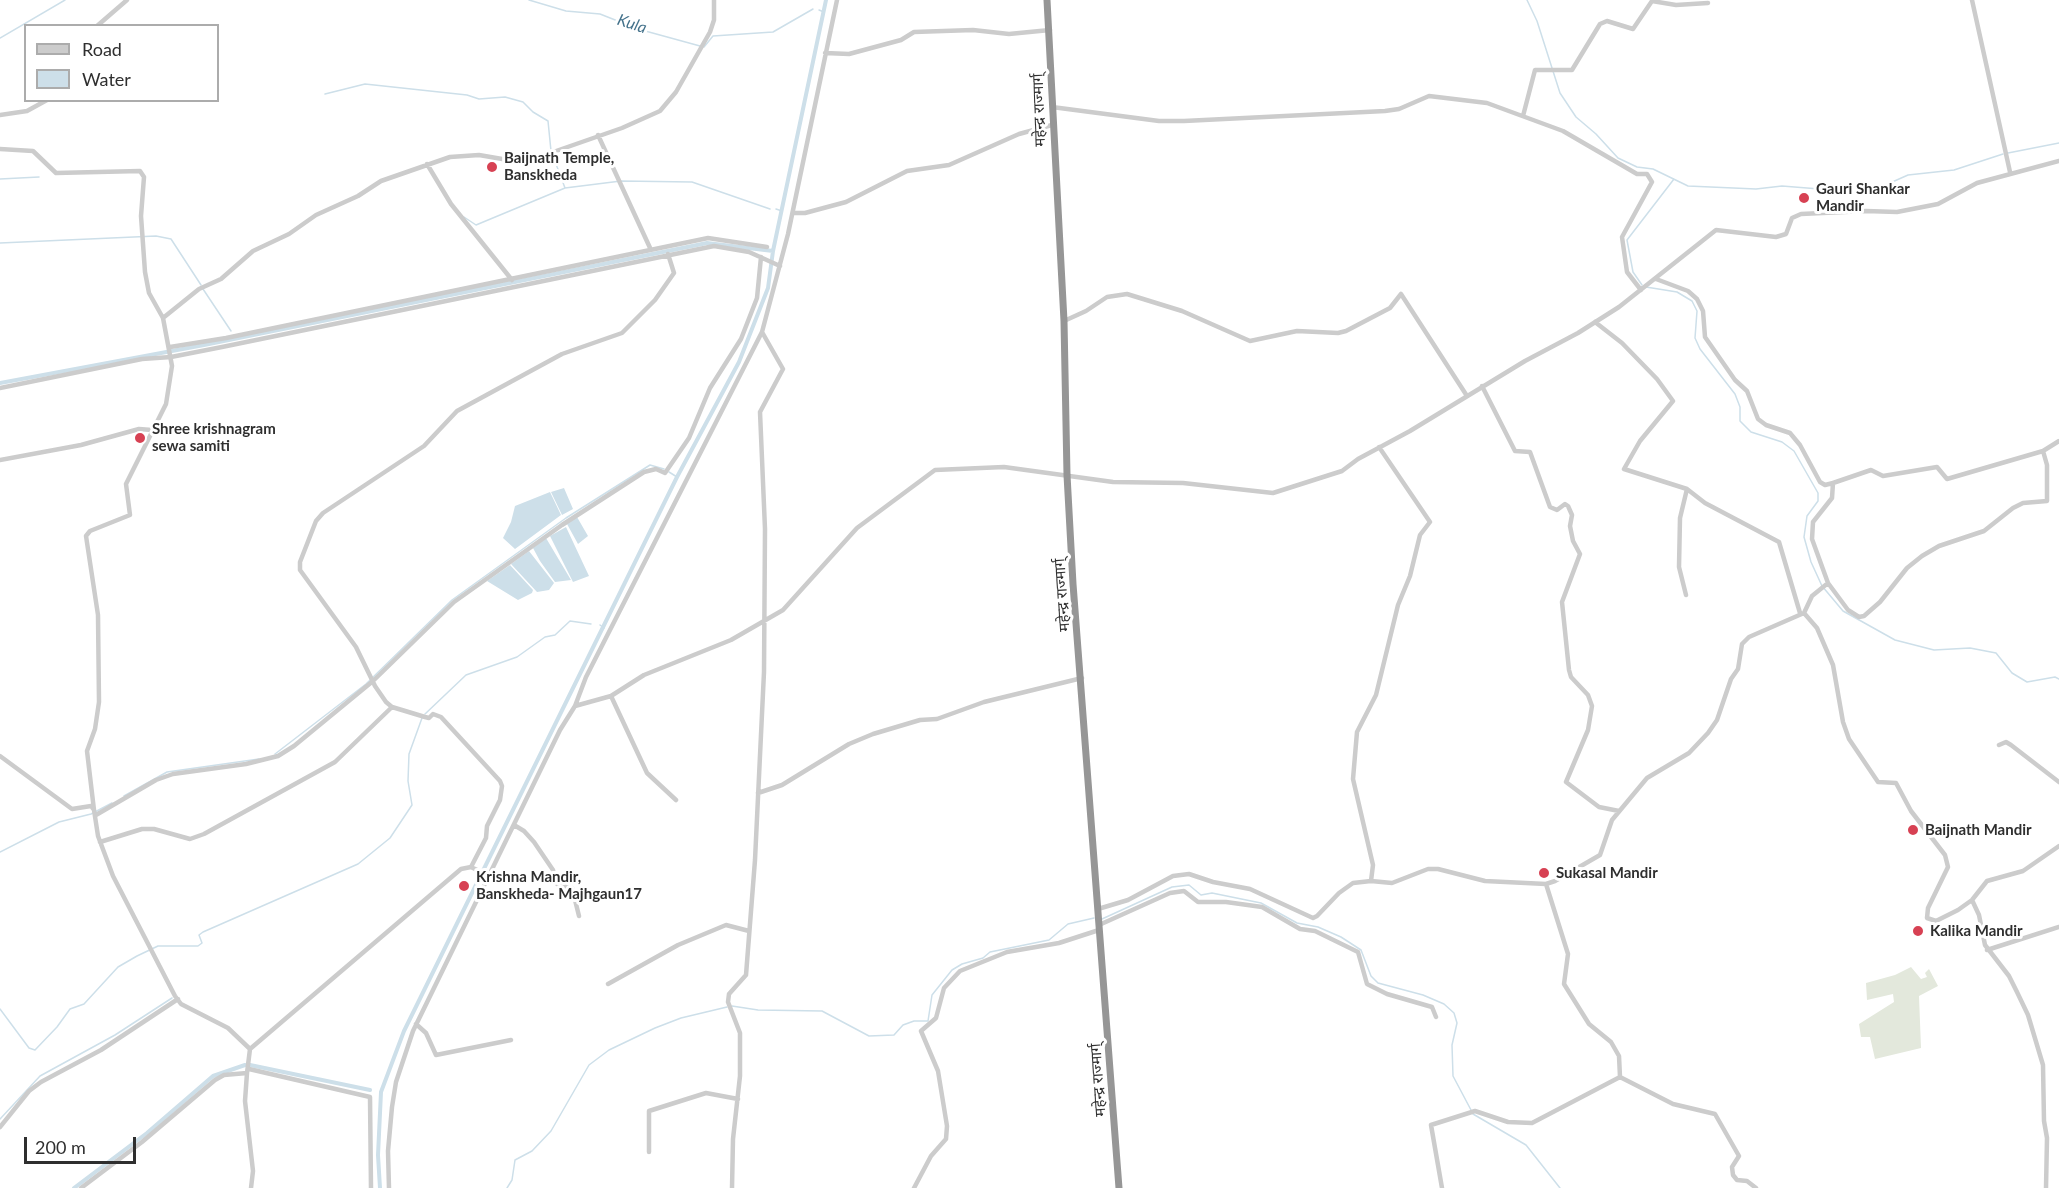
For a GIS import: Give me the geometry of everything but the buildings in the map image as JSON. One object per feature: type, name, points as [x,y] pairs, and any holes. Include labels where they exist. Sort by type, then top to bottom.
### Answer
[{"type":"highway","name":"महेन्द्र राज्मार्ग्","points":[[1047,0],[1064,321],[1067,475],[1119,1188]]},
{"type":"street","points":[[99,24],[127,0]]},
{"type":"street","points":[[163,318],[199,289],[221,279],[253,251],[289,234],[316,215],[358,196],[381,181],[426,164],[464,155],[508,160],[536,158],[622,128],[665,108],[710,32],[714,20],[714,0]]},
{"type":"street","points":[[389,1188],[388,1151],[394,1099],[416,1024],[486,875],[514,825],[560,730],[575,706],[591,667],[762,332],[777,265],[793,213],[837,0]]},
{"type":"street","points":[[1972,0],[2010,172]]},
{"type":"street","points":[[1523,116],[1535,70],[1568,72],[1576,66],[1600,24],[1607,21],[1633,29],[1652,1],[1676,5],[1708,3]]},
{"type":"street","points":[[825,53],[849,54],[924,31],[1009,34],[1050,30]]},
{"type":"street","points":[[1052,107],[1159,121],[1385,111],[1399,109],[1429,96],[1487,103],[1563,131],[1637,174],[1647,174],[1652,182],[1622,237],[1627,272],[1641,290]]},
{"type":"street","points":[[0,115],[27,111],[43,102]]},
{"type":"street","points":[[793,213],[805,213],[846,202],[907,171],[949,165],[1019,134],[1052,125]]},
{"type":"street","points":[[598,135],[651,250]]},
{"type":"street","points":[[0,149],[33,151],[56,173],[140,171],[145,187],[141,216],[145,272],[149,293],[163,318],[172,356],[168,393],[126,484],[130,515],[90,531],[86,536],[98,615],[99,702],[96,729],[87,751],[100,842],[113,876],[178,999],[191,1010],[228,1028],[250,1048]]},
{"type":"street","points":[[575,706],[611,696],[644,675],[731,640],[783,610],[856,528],[935,470],[1004,467],[1113,482],[1183,483],[1274,493],[1342,471],[1482,386],[1595,322],[1650,284],[1716,230],[1776,237],[1786,234],[1792,218],[1801,214],[1866,210],[1897,212],[1938,204],[1966,188],[2010,172],[2059,160]]},
{"type":"street","points":[[426,164],[451,204],[512,280]]},
{"type":"street","points":[[170,347],[226,338],[708,238],[767,247]]},
{"type":"street","points":[[0,388],[142,359],[172,356],[714,246],[749,252],[777,265]]},
{"type":"street","points":[[473,868],[486,838],[487,826],[500,800],[502,786],[441,717],[433,714],[429,718],[392,707],[372,679],[356,647],[300,570],[300,562],[316,521],[341,500],[392,470],[424,446],[457,411],[562,354],[622,333],[655,300],[674,273],[668,254]]},
{"type":"street","points":[[95,812],[156,780],[173,774],[246,764],[278,756],[294,746],[372,679],[454,602],[522,553],[644,472],[656,469],[665,473],[689,438],[710,388],[741,339],[757,298],[761,257]]},
{"type":"street","points":[[1656,279],[1688,291],[1697,299],[1703,311],[1705,337],[1735,380],[1747,391],[1758,419],[1766,425],[1790,433],[1800,445],[1820,482],[1825,485],[1870,470],[1882,476],[1937,467],[1947,479],[2043,451],[2059,441]]},
{"type":"street","points":[[1064,321],[1086,312],[1107,297],[1127,294],[1182,311],[1250,341],[1297,331],[1338,333],[1346,331],[1390,308],[1401,294],[1467,396]]},
{"type":"street","points":[[1595,322],[1623,343],[1658,379],[1673,401],[1640,441],[1624,469],[1687,489],[1706,503],[1779,542],[1802,613],[1818,628],[1833,665],[1843,722],[1849,739],[1878,782],[1896,783],[1911,811],[1945,855],[1948,867],[1928,908],[1927,918],[1936,921],[1972,900],[1987,881],[2023,871],[2059,846]]},
{"type":"street","points":[[732,1188],[740,1033],[728,1002],[729,994],[746,975],[759,793],[765,621],[760,412],[783,369],[762,332]]},
{"type":"street","points":[[1482,386],[1515,451],[1530,452],[1550,507],[1557,510],[1565,504],[1572,515],[1570,526],[1573,541],[1580,554],[1562,602],[1569,670],[1571,676],[1588,695],[1592,706],[1588,730],[1566,782],[1599,807],[1620,811]]},
{"type":"street","points":[[0,460],[81,445],[139,429],[152,430]]},
{"type":"street","points":[[1371,880],[1373,865],[1353,779],[1357,732],[1376,695],[1381,668],[1417,544],[1430,522],[1379,447]]},
{"type":"street","points":[[1833,483],[1832,498],[1813,522],[1812,539],[1824,586],[1848,610],[1859,617],[1864,616],[1922,556],[1939,546],[1983,531],[2013,508],[2023,504],[2047,501],[2047,474],[2043,451]]},
{"type":"street","points":[[1686,595],[1679,567],[1680,518],[1687,489]]},
{"type":"street","points":[[1098,910],[1128,900],[1165,879],[1189,874],[1213,882],[1250,889],[1313,918],[1346,886],[1371,880],[1392,883],[1428,869],[1438,869],[1485,881],[1510,880],[1546,884],[1600,855],[1612,820],[1653,773],[1689,753],[1708,733],[1717,720],[1731,679],[1738,669],[1742,644],[1749,637],[1802,613],[1812,596],[1824,586]]},
{"type":"street","points":[[759,793],[782,784],[849,744],[873,734],[920,720],[937,719],[972,705],[1082,678]]},
{"type":"street","points":[[611,696],[647,773],[676,800]]},
{"type":"street","points":[[100,842],[142,829],[154,829],[190,839],[204,834],[335,762],[392,707]]},
{"type":"street","points":[[1999,745],[2006,742],[2011,745],[2059,782]]},
{"type":"street","points":[[0,756],[72,808],[91,806],[95,812]]},
{"type":"street","points":[[514,825],[524,831],[534,842],[553,870],[557,884],[572,888],[579,916]]},
{"type":"street","points":[[251,1188],[253,1171],[245,1101],[250,1048],[461,869],[473,868],[486,875]]},
{"type":"street","points":[[1546,884],[1568,954],[1564,984],[1568,993],[1584,1011],[1589,1024],[1611,1042],[1619,1056],[1620,1077]]},
{"type":"street","points":[[914,1188],[932,1156],[946,1139],[947,1126],[938,1071],[921,1031],[936,1018],[944,988],[960,971],[1007,952],[1059,943],[1170,893],[1184,891],[1198,902],[1226,902],[1262,907],[1300,929],[1314,931],[1358,952],[1367,984],[1387,994],[1432,1007],[1436,1017]]},
{"type":"street","points":[[1972,900],[1979,915],[1982,937],[1987,950],[2009,976],[2017,992],[2028,1015],[2043,1065],[2044,1122],[2047,1138],[2046,1188]]},
{"type":"street","points":[[608,984],[678,945],[726,926],[748,931]]},
{"type":"street","points":[[1987,950],[2059,927]]},
{"type":"street","points":[[0,1127],[29,1091],[41,1082],[101,1050],[178,999]]},
{"type":"street","points":[[416,1024],[426,1033],[436,1055],[511,1040]]},
{"type":"street","points":[[81,1188],[142,1142],[215,1080],[224,1075],[248,1071],[370,1097],[371,1188]]},
{"type":"street","points":[[1442,1188],[1431,1125],[1474,1111],[1508,1122],[1532,1124],[1620,1077]]},
{"type":"street","points":[[1620,1077],[1672,1104],[1714,1114],[1739,1156],[1732,1167],[1733,1175],[1737,1180],[1747,1180],[1756,1188]]},
{"type":"street","points":[[649,1152],[649,1111],[706,1092],[738,1099]]},
{"type":"shaded area","points":[[1911,967],[1921,979],[1927,977],[1925,973],[1929,969],[1938,986],[1919,996],[1921,1048],[1875,1059],[1870,1037],[1861,1037],[1859,1024],[1894,1002],[1893,994],[1867,1000],[1866,983],[1895,975]]},
{"type":"water","points":[[564,488],[573,509],[562,515],[551,492]]},
{"type":"water","points":[[550,492],[561,515],[515,549],[503,538],[511,522],[515,506]]},
{"type":"water","points":[[577,517],[588,536],[578,544],[567,524]]},
{"type":"water","points":[[566,527],[589,576],[573,582],[550,536]]},
{"type":"water","points":[[546,538],[571,580],[555,582],[540,561],[533,548]]},
{"type":"water","points":[[529,551],[554,583],[549,590],[537,592],[511,564]]},
{"type":"water","points":[[510,565],[533,590],[532,593],[518,600],[487,581]]},
{"type":"waterway","points":[[0,38],[65,0]]},
{"type":"waterway","name":"Kula","points":[[529,0],[566,11],[600,14],[638,29],[700,46]]},
{"type":"waterway","points":[[380,1188],[378,1155],[381,1092],[404,1031],[677,477],[739,362],[768,288],[773,251],[826,0]]},
{"type":"waterway","points":[[1527,0],[1537,21],[1560,93],[1576,117],[1596,134],[1618,158],[1637,167],[1653,169],[1688,186],[1756,189],[1782,186],[1832,190],[1851,186],[1881,187],[1908,175],[1954,170],[2003,154]]},
{"type":"waterway","name":"Kula","points":[[704,47],[713,36],[773,32],[813,9]]},
{"type":"waterway","name":"Kula","points":[[819,10],[824,12]]},
{"type":"waterway","points":[[325,94],[365,84],[467,95],[479,99],[505,97],[523,102],[533,112],[548,121],[551,151]]},
{"type":"waterway","points":[[2008,153],[2059,143]]},
{"type":"waterway","points":[[553,156],[565,188]]},
{"type":"waterway","points":[[0,179],[39,177]]},
{"type":"waterway","points":[[1642,285],[1633,272],[1627,240],[1674,179]]},
{"type":"waterway","points":[[464,217],[476,225],[565,188],[621,181],[692,182],[770,209]]},
{"type":"waterway","points":[[776,209],[782,211]]},
{"type":"waterway","points":[[0,243],[156,236],[171,239],[201,285]]},
{"type":"waterway","points":[[0,383],[204,345],[707,243],[773,251]]},
{"type":"waterway","points":[[1646,287],[1677,292],[1692,301],[1697,311],[1695,338],[1700,349],[1735,394],[1740,407],[1740,421],[1751,432],[1782,442],[1794,451],[1818,493],[1818,501],[1807,516],[1804,537],[1811,562],[1822,586],[1843,611],[1895,640],[1934,650],[1970,648],[1996,653],[2012,673],[2027,682],[2055,677],[2059,679]]},
{"type":"waterway","points":[[203,289],[231,331]]},
{"type":"waterway","points":[[275,754],[366,684],[452,600],[566,518],[650,465],[664,469]]},
{"type":"waterway","points":[[669,472],[677,477]]},
{"type":"waterway","points":[[425,714],[466,675],[517,657],[545,637],[555,635],[570,621],[591,624]]},
{"type":"waterway","points":[[600,625],[604,628]]},
{"type":"waterway","points":[[0,1009],[29,1048],[35,1050],[70,1009],[84,1004],[118,967],[137,956],[158,946],[198,946],[202,943],[199,935],[203,932],[358,864],[390,838],[412,805],[408,781],[409,754],[422,718]]},
{"type":"waterway","points":[[124,796],[167,772],[259,759]]},
{"type":"waterway","points":[[0,852],[59,822],[91,814],[112,803]]},
{"type":"waterway","points":[[1102,919],[1172,887],[1189,885],[1201,895],[1212,893],[1261,903],[1297,923],[1318,927],[1341,937],[1361,950],[1371,976],[1378,983],[1423,995],[1444,1004],[1454,1013],[1457,1023],[1452,1045],[1453,1076],[1471,1110]]},
{"type":"waterway","points":[[732,1006],[758,1010],[822,1011],[869,1036],[894,1035],[903,1025],[914,1021],[928,1021],[932,995],[952,970],[962,964],[983,958],[990,952],[1049,940],[1068,924],[1094,918]]},
{"type":"waterway","points":[[0,1119],[40,1076],[115,1035],[172,998]]},
{"type":"waterway","points":[[507,1188],[512,1180],[515,1160],[532,1151],[551,1131],[589,1065],[609,1050],[655,1028],[681,1018],[727,1007]]},
{"type":"waterway","points":[[74,1188],[147,1133],[213,1076],[245,1065]]},
{"type":"waterway","points":[[250,1065],[370,1090]]},
{"type":"waterway","points":[[1473,1114],[1526,1145],[1560,1188]]},
{"type":"place","name":"Baijnath Temple, Banskheda","points":[[492,167]]},
{"type":"place","name":"Gauri Shankar Mandir","points":[[1804,198]]},
{"type":"place","name":"Shree krishnagram sewa samiti","points":[[140,438]]},
{"type":"place","name":"Baijnath Mandir","points":[[1913,830]]},
{"type":"place","name":"Sukasal Mandir","points":[[1544,873]]},
{"type":"place","name":"Krishna Mandir, Banskheda- Majhgaun17","points":[[464,886]]},
{"type":"place","name":"Kalika Mandir","points":[[1918,931]]}]
